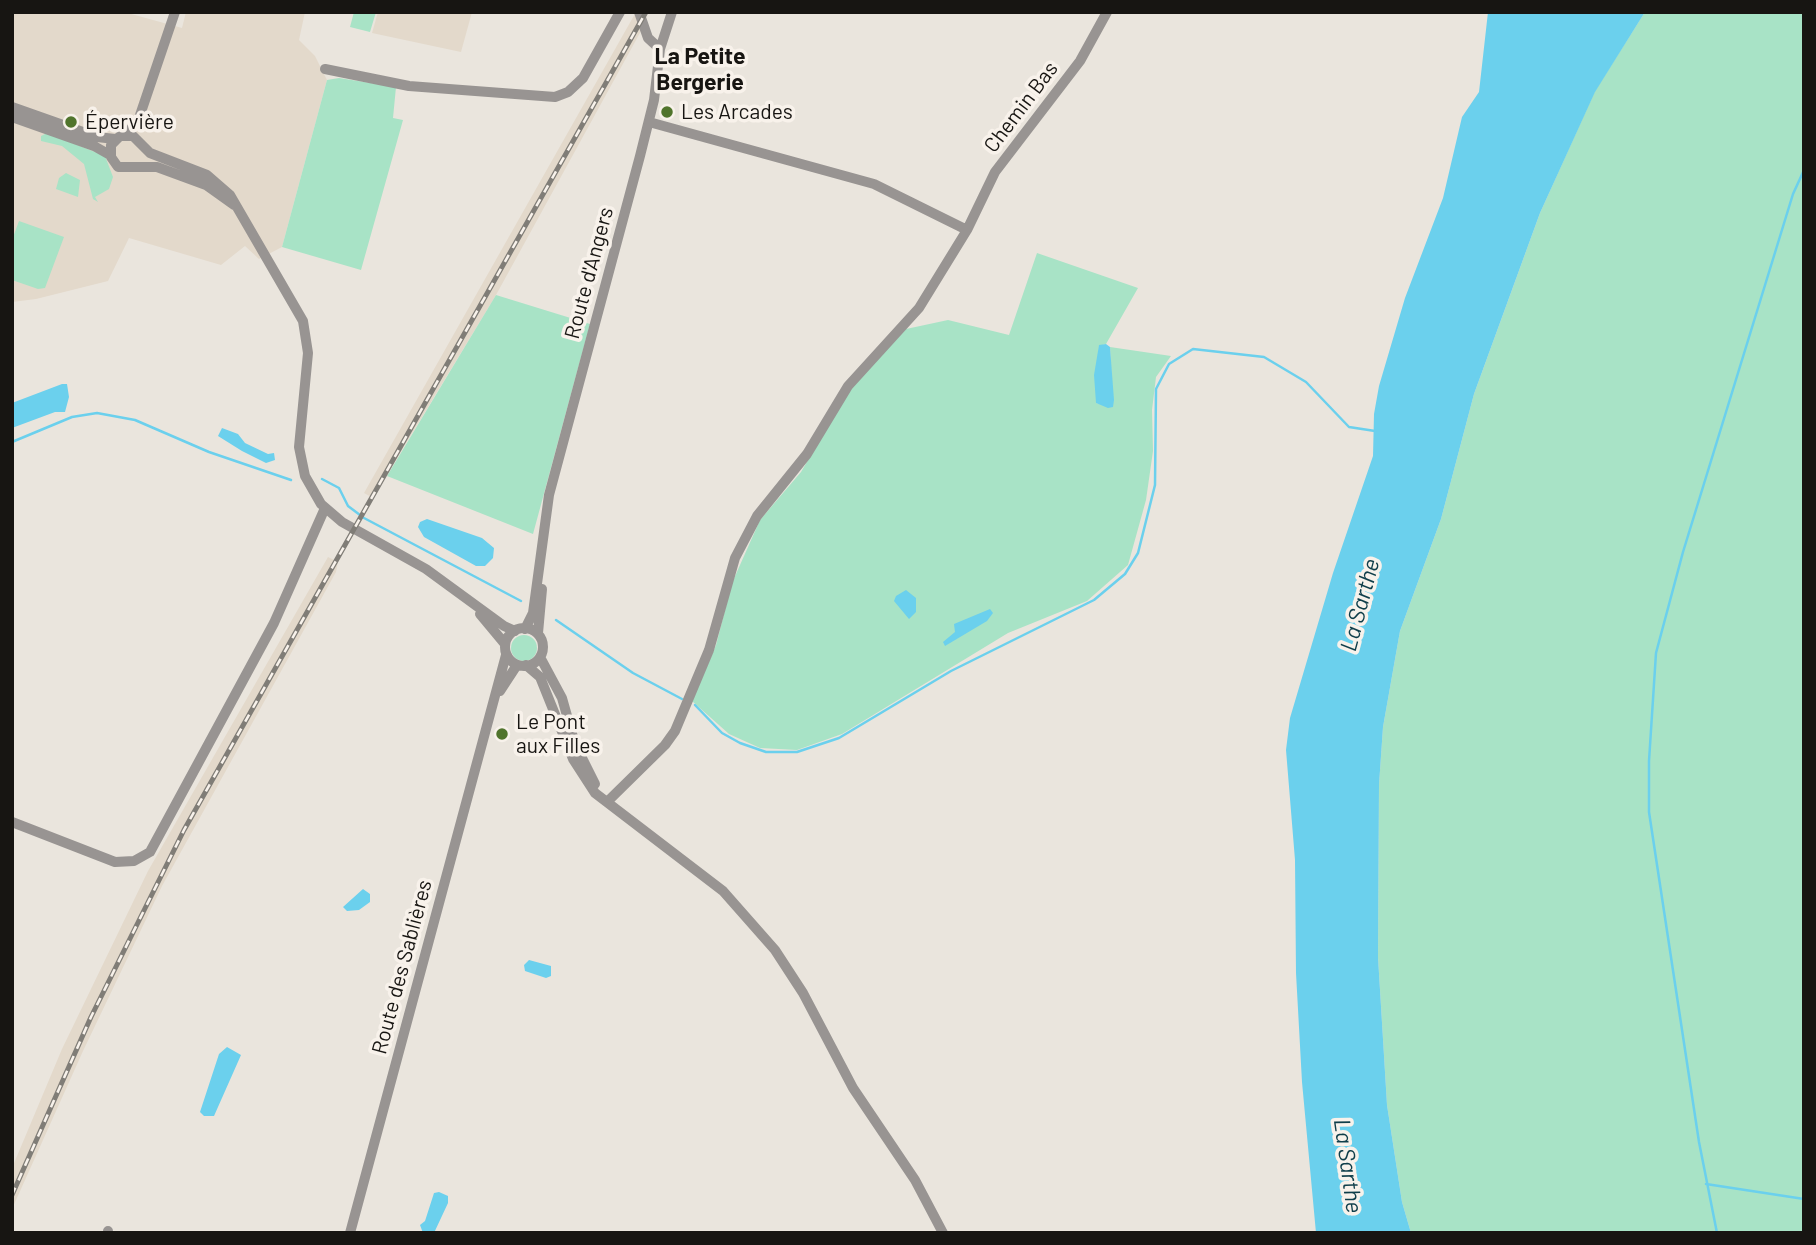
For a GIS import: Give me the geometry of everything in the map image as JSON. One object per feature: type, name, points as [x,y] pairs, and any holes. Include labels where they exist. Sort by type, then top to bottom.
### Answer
[{"type":"street","points":[[135,166],[142,158],[139,118],[174,12]]},
{"type":"street","points":[[325,69],[409,86],[555,97],[573,88],[583,78],[620,12]]},
{"type":"street","points":[[639,12],[648,37],[660,49]]},
{"type":"street","name":"Route d'Angers","points":[[520,630],[533,613],[540,543],[549,495],[649,121],[660,49],[672,12]]},
{"type":"street","name":"Chemin Bas","points":[[607,802],[665,745],[675,731],[709,650],[736,558],[757,516],[807,454],[848,386],[919,308],[968,228],[995,172],[1080,61],[1107,12]]},
{"type":"street","points":[[12,107],[97,137],[121,137],[141,144],[154,156],[214,179],[230,195],[303,321],[308,352],[299,435],[300,457],[311,489],[330,512],[426,569],[520,630],[538,634],[543,645],[540,657],[562,698],[575,744],[607,802]]},
{"type":"street","points":[[12,117],[94,146],[110,155],[120,167],[157,167],[196,181],[234,205]]},
{"type":"street","points":[[110,155],[121,137],[139,118]]},
{"type":"street","points":[[649,121],[874,184],[968,228]]},
{"type":"street","points":[[12,822],[115,862],[134,862],[150,852],[274,623],[312,541],[330,512]]},
{"type":"street","name":"Route d'Angers","points":[[538,634],[542,581],[540,543]]},
{"type":"street","points":[[460,593],[505,650],[522,665],[537,673],[550,695],[580,773],[607,802],[723,891],[775,950],[803,993],[853,1088],[915,1180],[943,1233]]},
{"type":"street","points":[[505,650],[520,630]]},
{"type":"street","name":"Route des Sablières","points":[[350,1233],[492,711],[505,650]]},
{"type":"street","points":[[522,665],[540,657]]},
{"type":"street","name":"Route des Sablières","points":[[492,711],[504,682],[522,665]]},
{"type":"shaded area","points":[[12,12],[124,12],[182,28],[186,12],[305,12],[299,40],[315,56],[327,80],[282,247],[259,259],[245,246],[221,265],[129,238],[108,281],[36,299],[12,302]]},
{"type":"shaded area","points":[[378,12],[472,12],[461,52],[372,33]]},
{"type":"shaded area","points":[[636,12],[641,31],[496,295],[373,498],[364,493]]},
{"type":"shaded area","points":[[328,557],[338,562],[336,572],[162,886],[83,1051],[12,1209],[12,1168],[62,1049],[148,871]]},
{"type":"green space","points":[[354,12],[376,12],[370,32],[350,27]]},
{"type":"green space","points":[[1645,12],[1804,12],[1804,1233],[1411,1233],[1402,1202],[1387,1105],[1378,957],[1379,785],[1383,727],[1400,631],[1441,519],[1474,394],[1540,213],[1595,91]]},
{"type":"green space","points":[[339,78],[396,87],[393,118],[403,120],[361,270],[282,247],[327,80]]},
{"type":"green space","points":[[47,133],[105,156],[113,177],[109,189],[95,197],[98,202],[93,199],[84,164],[62,146],[41,141],[41,136]]},
{"type":"green space","points":[[66,173],[80,180],[78,197],[56,189],[59,178]]},
{"type":"green space","points":[[19,221],[64,237],[45,288],[38,289],[12,280],[12,240]]},
{"type":"green space","points":[[1037,253],[1138,288],[1106,344],[1099,346],[1096,403],[1113,407],[1110,347],[1171,356],[1156,377],[1152,410],[1153,451],[1146,500],[1128,565],[1087,601],[1008,633],[842,734],[797,750],[760,748],[729,734],[692,701],[716,645],[732,583],[760,520],[801,472],[850,388],[906,329],[948,320],[1009,335]]},
{"type":"green space","points":[[496,295],[590,324],[533,534],[387,476]]},
{"type":"green space","points":[[524,635],[533,639],[537,648],[533,657],[524,661],[515,657],[511,648],[515,639]]},
{"type":"water","name":"La Sarthe","points":[[1488,12],[1645,12],[1595,92],[1540,213],[1474,394],[1441,519],[1400,631],[1383,727],[1379,785],[1378,957],[1387,1105],[1402,1202],[1411,1233],[1316,1233],[1302,1082],[1296,973],[1295,860],[1286,750],[1290,718],[1333,573],[1373,456],[1374,414],[1379,386],[1405,298],[1443,198],[1462,117],[1479,92]]},
{"type":"water","points":[[1106,344],[1110,347],[1114,400],[1113,407],[1108,408],[1096,403],[1094,375],[1099,345]]},
{"type":"water","points":[[67,384],[69,397],[65,412],[55,412],[12,428],[12,403]]},
{"type":"water","points":[[222,428],[238,434],[245,443],[268,454],[274,453],[275,460],[266,463],[242,451],[218,436]]},
{"type":"water","points":[[427,519],[482,538],[494,548],[493,558],[485,566],[476,566],[424,537],[418,527],[420,522]]},
{"type":"water","points":[[906,590],[916,598],[916,612],[909,619],[894,601],[896,596]]},
{"type":"water","points":[[990,609],[993,613],[987,621],[945,646],[943,642],[955,632],[954,624]]},
{"type":"water","points":[[363,889],[370,894],[370,902],[359,910],[347,911],[343,907]]},
{"type":"water","points":[[529,960],[551,966],[551,976],[546,978],[525,971],[524,965]]},
{"type":"water","points":[[227,1047],[241,1055],[214,1116],[204,1116],[200,1112],[219,1054]]},
{"type":"water","points":[[434,1193],[448,1196],[448,1203],[434,1233],[423,1233],[420,1225],[425,1221]]},
{"type":"waterway","points":[[1717,1233],[1699,1142],[1649,812],[1649,761],[1656,653],[1683,552],[1793,194],[1804,170]]},
{"type":"waterway","points":[[695,705],[722,733],[740,743],[766,752],[797,752],[839,738],[951,671],[1094,600],[1125,574],[1138,553],[1155,485],[1156,389],[1169,364],[1193,349],[1264,357],[1306,382],[1349,427],[1375,431]]},
{"type":"waterway","points":[[12,442],[72,417],[97,413],[135,420],[209,452],[291,480]]},
{"type":"waterway","points":[[322,479],[339,488],[348,506],[364,518],[521,601]]},
{"type":"waterway","points":[[556,620],[633,673],[682,699]]},
{"type":"waterway","points":[[1706,1184],[1804,1199]]},
{"type":"railway","points":[[12,1195],[91,1017],[184,830],[646,12]]},
{"type":"place","name":"Les Arcades","points":[[667,112]]},
{"type":"place","name":"Épervière","points":[[71,122]]},
{"type":"place","name":"Le Pont aux Filles","points":[[502,734]]},
{"type":"district","name":"La Petite Bergerie","points":[[700,69]]}]
